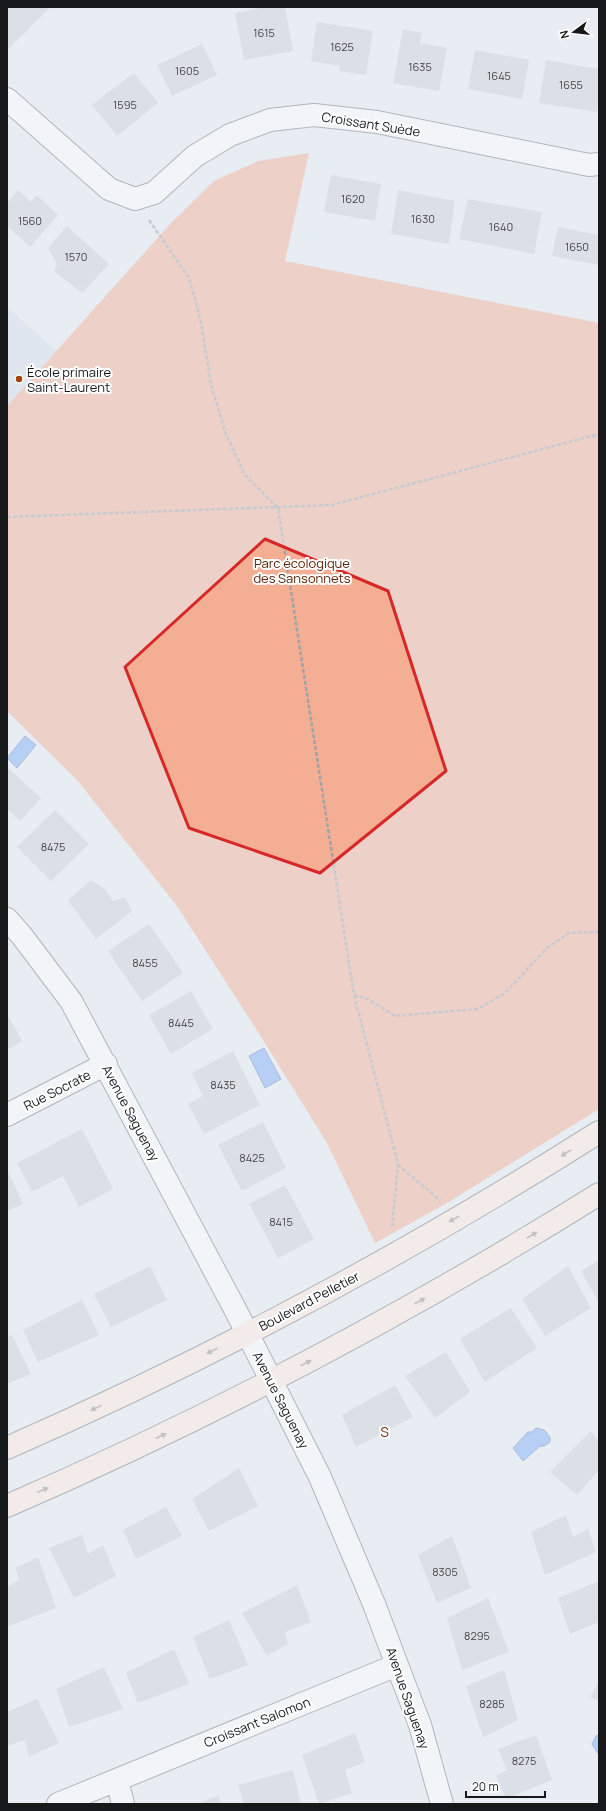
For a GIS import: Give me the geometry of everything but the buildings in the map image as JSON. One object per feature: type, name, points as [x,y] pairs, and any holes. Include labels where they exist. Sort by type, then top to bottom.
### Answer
[{"type":"street","points":[[7,99],[109,189],[135,199]]},
{"type":"street","name":"Croissant Suède","points":[[135,199],[154,192],[195,156],[230,136],[270,120],[314,115],[376,122],[589,165],[599,164]]},
{"type":"street","name":"Avenue Saguenay","points":[[7,919],[22,936],[71,1001],[106,1064],[320,1476],[374,1604],[420,1725],[442,1804]]},
{"type":"street","name":"Rue Socrate","points":[[7,1115],[106,1064]]},
{"type":"street","name":"Boulevard Pelletier","points":[[7,1448],[90,1411],[296,1309],[399,1251],[599,1132]]},
{"type":"street","points":[[7,1506],[138,1447],[272,1382],[433,1294],[599,1194]]},
{"type":"street","name":"Croissant Salomon","points":[[58,1804],[397,1665]]},
{"type":"street","points":[[117,1780],[123,1804]]},
{"type":"path","points":[[135,199],[189,278],[201,322],[211,384],[226,432],[245,475],[278,508],[354,995],[398,1164],[392,1230]]},
{"type":"path","points":[[7,517],[332,505],[599,434]]},
{"type":"path","points":[[354,995],[368,999],[395,1016],[478,1009],[505,993],[547,948],[569,933],[599,932]]},
{"type":"path","points":[[398,1164],[441,1200]]},
{"type":"highlighted area","points":[[265,539],[388,591],[446,771],[320,873],[189,828],[125,667]]},
{"type":"shaded area","name":"École primaire Saint-Laurent","points":[[7,307],[56,351],[7,406]]},
{"type":"green space","name":"Parc écologique des Sansonnets","points":[[309,153],[285,261],[599,323],[599,1109],[447,1203],[375,1243],[327,1143],[177,906],[77,780],[7,711],[7,406],[171,223],[214,181],[258,161]]},
{"type":"water","points":[[25,736],[36,745],[17,768],[7,758]]},
{"type":"water","points":[[264,1048],[281,1079],[265,1088],[249,1056]]},
{"type":"water","points":[[536,1428],[544,1430],[550,1437],[550,1442],[544,1446],[540,1446],[523,1461],[513,1448],[528,1432],[532,1432]]},
{"type":"water","points":[[599,1735],[599,1755],[592,1744],[596,1736]]},
{"type":"place","name":"École primaire Saint-Laurent","points":[[19,379]]},
{"type":"district","name":"S","points":[[385,1431]]}]
